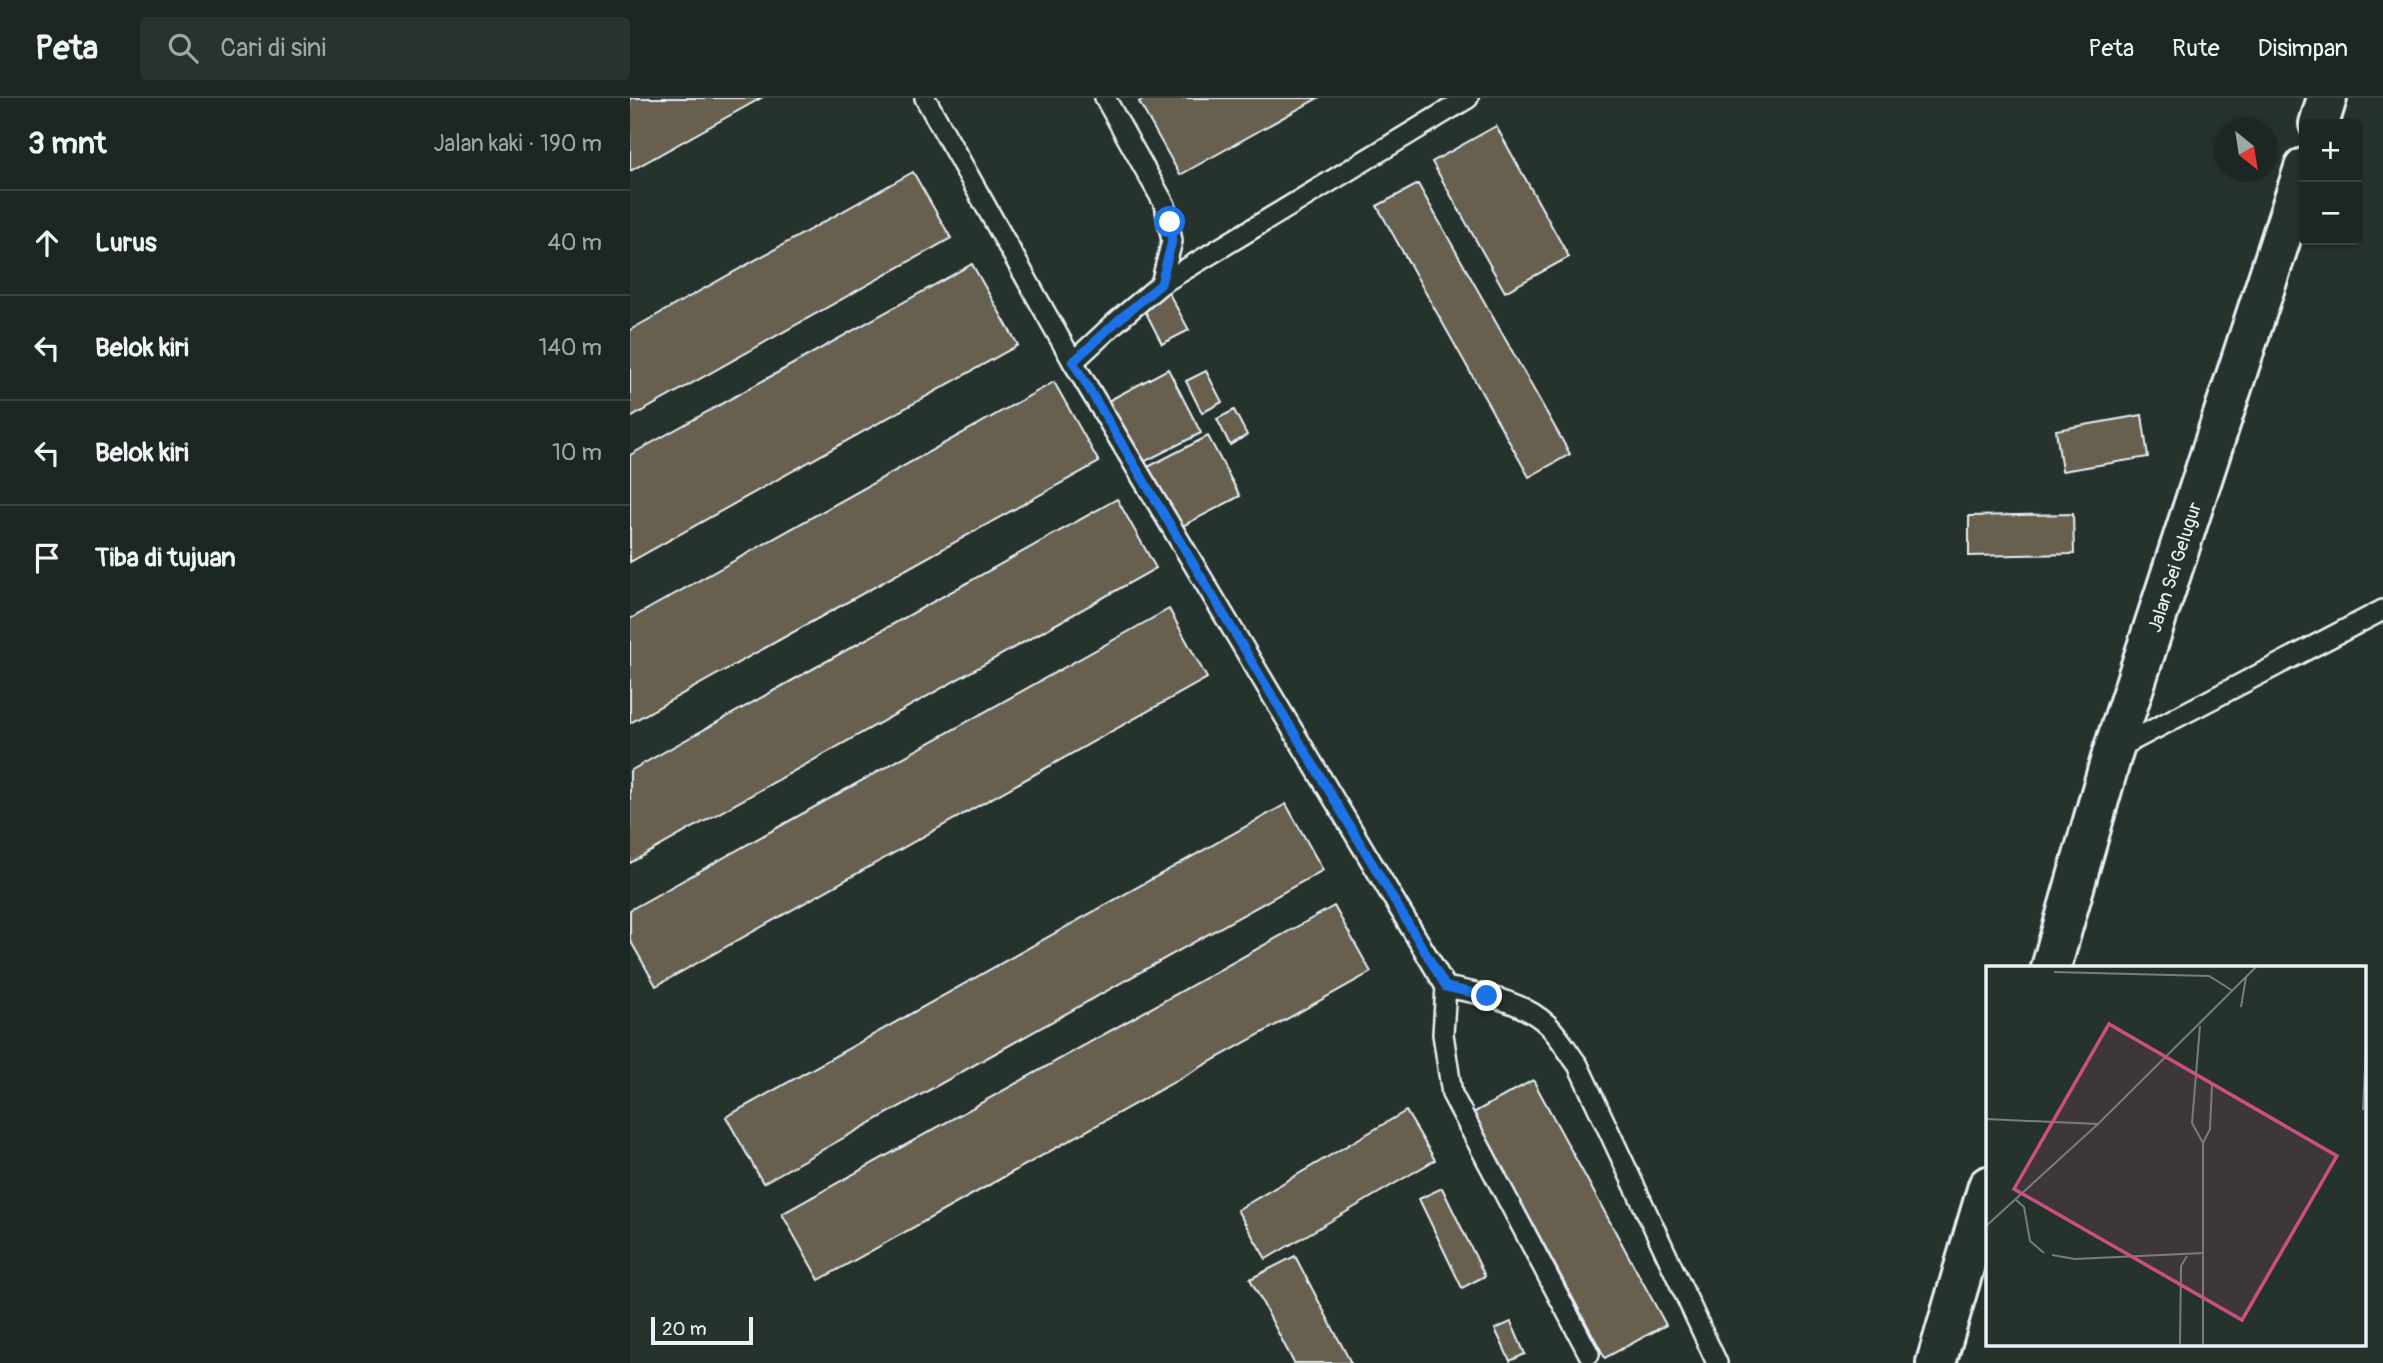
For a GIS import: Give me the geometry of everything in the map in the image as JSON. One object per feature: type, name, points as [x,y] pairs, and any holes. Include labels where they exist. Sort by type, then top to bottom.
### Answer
[{"type":"main road","points":[[2321,119],[2327,98]]},
{"type":"main road","name":"Jalan Sei Gelugur","points":[[2052,966],[2113,751],[2299,182]]},
{"type":"main road","points":[[1937,1363],[1986,1190]]},
{"type":"lane","points":[[925,98],[1073,362],[1446,987],[1443,1034],[1452,1094],[1589,1354]]},
{"type":"lane","points":[[1105,98],[1165,205],[1172,241],[1161,284]]},
{"type":"lane","points":[[1073,362],[1161,284],[1468,98]]},
{"type":"lane","points":[[2113,751],[2383,610]]},
{"type":"lane","points":[[1446,987],[1517,1006],[1547,1024],[1578,1065],[1717,1363]]},
{"type":"building","points":[[630,98],[761,98],[630,171]]},
{"type":"building","points":[[1146,98],[1318,98],[1180,175],[1139,102]]},
{"type":"building","points":[[1496,126],[1569,257],[1505,292],[1432,162]]},
{"type":"building","points":[[913,172],[951,238],[630,418],[630,330]]},
{"type":"building","points":[[1418,184],[1570,454],[1529,477],[1377,206]]},
{"type":"building","points":[[972,264],[1018,345],[630,562],[630,455]]},
{"type":"building","points":[[1167,290],[1189,330],[1162,344],[1141,303]]},
{"type":"building","points":[[1168,369],[1201,433],[1140,464],[1108,401]]},
{"type":"building","points":[[1206,371],[1222,402],[1202,413],[1186,381]]},
{"type":"building","points":[[1054,382],[1099,462],[630,723],[630,619]]},
{"type":"building","points":[[1234,410],[1247,435],[1230,445],[1217,419]]},
{"type":"building","points":[[2142,415],[2148,457],[2062,471],[2056,430]]},
{"type":"building","points":[[1208,436],[1240,496],[1175,530],[1144,469]]},
{"type":"building","points":[[1117,499],[1156,568],[630,863],[630,771]]},
{"type":"building","points":[[2073,514],[2074,554],[1969,556],[1969,516]]},
{"type":"building","points":[[1169,609],[1207,678],[656,986],[630,940],[630,910]]},
{"type":"building","points":[[1286,804],[1323,870],[763,1183],[726,1117]]},
{"type":"building","points":[[1334,906],[1371,972],[819,1280],[782,1214]]},
{"type":"building","points":[[1533,1080],[1666,1325],[1605,1358],[1473,1113]]},
{"type":"building","points":[[1406,1111],[1435,1160],[1266,1259],[1237,1210]]},
{"type":"building","points":[[1442,1188],[1485,1276],[1462,1288],[1419,1199]]},
{"type":"building","points":[[1295,1256],[1351,1363],[1294,1363],[1250,1279]]},
{"type":"building","points":[[1511,1322],[1525,1354],[1510,1361],[1495,1329]]},
{"type":"route","points":[[1170,222],[1172,241],[1161,284],[1073,362],[1446,987],[1487,996]]}]
